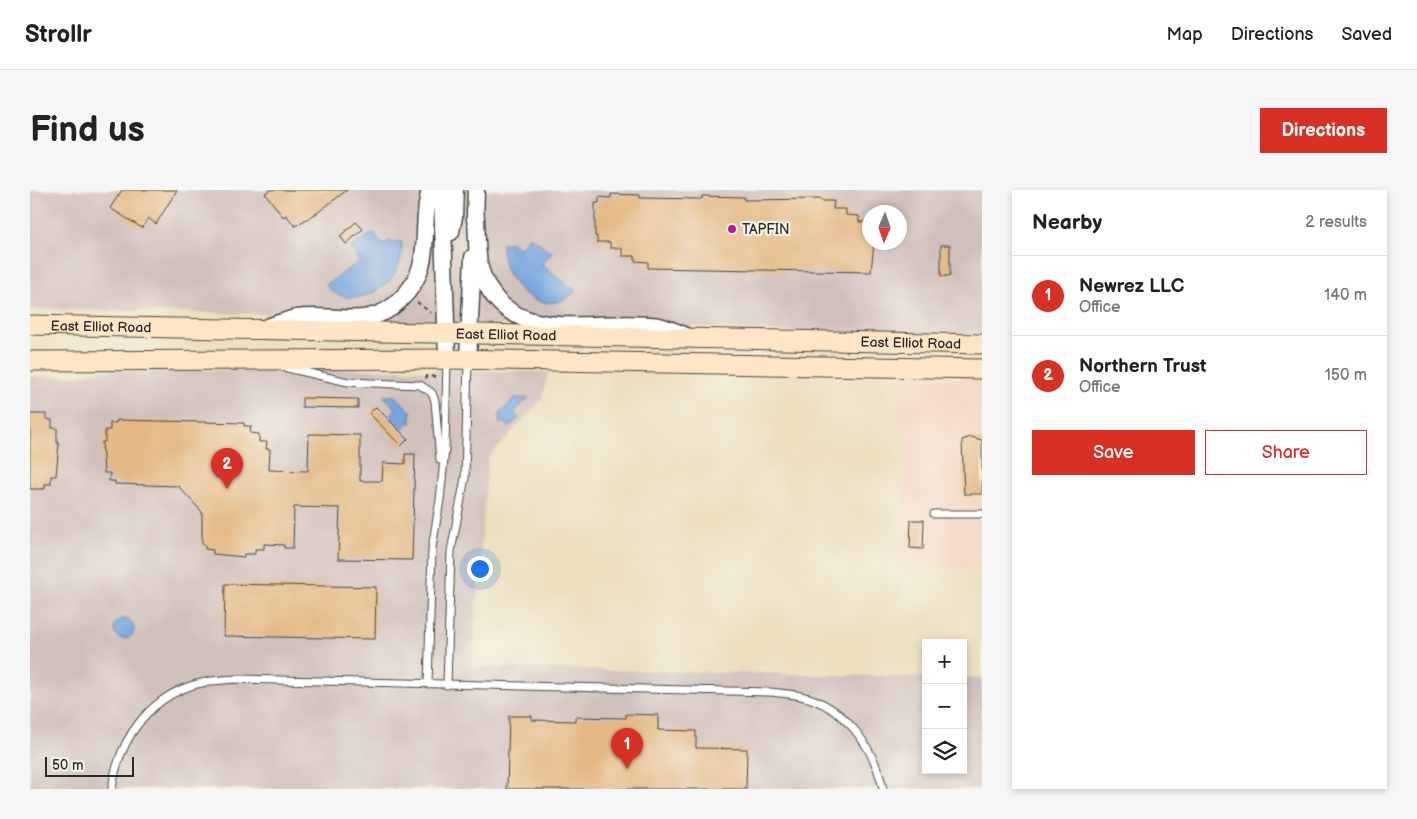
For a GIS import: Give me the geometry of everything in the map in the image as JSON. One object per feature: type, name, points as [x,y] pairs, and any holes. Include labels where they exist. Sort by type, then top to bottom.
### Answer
[{"type":"main road","name":"East Elliot Road","points":[[30,325],[982,344]]},
{"type":"main road","points":[[910,368],[910,358],[916,355],[969,355],[982,348]]},
{"type":"main road","name":"East Elliot Road","points":[[30,361],[468,359],[982,370]]},
{"type":"street","points":[[256,331],[298,318],[364,319],[387,311],[397,304],[412,287],[420,269],[425,207],[430,190]]},
{"type":"street","points":[[442,190],[447,359]]},
{"type":"street","points":[[444,260],[454,217],[455,190]]},
{"type":"street","points":[[468,359],[476,190]]},
{"type":"street","points":[[475,210],[480,268],[489,287],[511,314],[534,322],[659,326],[694,338]]},
{"type":"lane","points":[[428,684],[432,548],[440,500],[447,359]]},
{"type":"lane","points":[[447,685],[451,551],[465,478],[468,359]]},
{"type":"lane","points":[[258,360],[348,382],[411,384],[426,388],[432,393],[438,412],[441,478]]},
{"type":"lane","points":[[934,514],[982,514]]},
{"type":"lane","points":[[112,789],[115,766],[126,739],[149,710],[171,695],[205,682],[237,679],[770,692],[801,696],[821,704],[850,723],[867,746],[879,769],[884,789]]},
{"type":"path","points":[[411,297],[432,314]]},
{"type":"path","points":[[426,382],[426,376],[441,377]]},
{"type":"shaded area","points":[[30,190],[982,190],[982,335],[751,331],[661,323],[552,320],[517,325],[386,323],[350,316],[30,309]]},
{"type":"shaded area","points":[[326,369],[548,372],[542,399],[488,458],[472,667],[922,677],[922,774],[967,774],[967,677],[982,678],[982,789],[30,789],[30,377],[63,377],[103,371]]},
{"type":"shaded area","points":[[922,378],[982,379],[982,569],[902,568],[906,439],[895,410],[896,383]]},
{"type":"water","points":[[374,232],[383,245],[390,241],[402,242],[401,259],[394,275],[386,284],[366,295],[344,297],[334,293],[326,285],[360,261],[351,248]]},
{"type":"water","points":[[529,236],[552,252],[542,265],[576,291],[563,300],[549,303],[525,294],[515,284],[508,272],[503,258],[502,243],[513,243],[520,249]]},
{"type":"water","points":[[383,396],[396,396],[411,411],[411,424],[409,422],[403,429],[390,416],[396,409]]},
{"type":"water","points":[[515,398],[529,398],[514,412],[519,418],[509,427],[503,422],[500,425],[500,413]]},
{"type":"water","points":[[124,619],[131,622],[134,629],[131,636],[124,639],[117,636],[114,629],[117,622]]},
{"type":"building","points":[[122,190],[177,190],[156,224],[148,218],[142,228],[110,208]]},
{"type":"building","points":[[270,190],[347,190],[317,213],[295,226],[286,215],[283,217],[265,193]]},
{"type":"building","name":"TAPFIN","points":[[611,194],[640,195],[640,198],[702,199],[702,196],[744,197],[744,200],[821,199],[821,201],[834,201],[833,209],[846,209],[846,215],[859,216],[859,222],[862,222],[862,250],[873,250],[871,272],[648,268],[648,262],[635,261],[635,256],[622,256],[622,248],[610,248],[610,242],[597,242],[597,236],[595,236],[595,203],[599,203],[599,197],[611,198]]},
{"type":"building","points":[[356,222],[363,229],[346,244],[340,236]]},
{"type":"building","points":[[941,245],[950,245],[950,276],[941,276]]},
{"type":"building","points":[[302,398],[358,399],[358,408],[302,407]]},
{"type":"building","points":[[376,407],[408,439],[401,446],[369,413]]},
{"type":"building","points":[[30,414],[46,414],[46,419],[52,420],[52,428],[57,428],[57,443],[59,443],[56,476],[51,476],[51,484],[45,484],[45,489],[30,489]]},
{"type":"building","points":[[117,420],[244,423],[244,426],[251,426],[250,433],[259,434],[259,442],[267,442],[266,449],[270,449],[269,470],[308,471],[309,434],[360,435],[360,481],[382,481],[383,463],[405,464],[405,454],[415,454],[412,560],[338,559],[340,508],[294,507],[293,548],[284,548],[284,545],[264,544],[264,549],[255,549],[255,554],[244,554],[244,557],[213,554],[213,550],[205,549],[205,544],[202,544],[202,512],[178,486],[115,484],[115,481],[109,481],[110,473],[104,473],[102,442],[105,442],[105,430],[110,430],[110,423],[116,423]]},
{"type":"building","points":[[971,437],[982,440],[982,494],[964,494],[962,440]]},
{"type":"building","points":[[911,520],[924,520],[923,549],[910,548]]},
{"type":"building","points":[[225,584],[376,587],[375,639],[224,636]]},
{"type":"building","points":[[626,714],[658,715],[658,730],[696,731],[696,748],[747,749],[746,789],[507,789],[509,716],[532,716],[532,720],[575,721],[575,717],[626,718]]},
{"type":"place","name":"TAPFIN","points":[[732,229]]},
{"type":"place","name":"Northern Trust","points":[[227,489]]},
{"type":"place","name":"Newrez LLC","points":[[627,769]]}]
